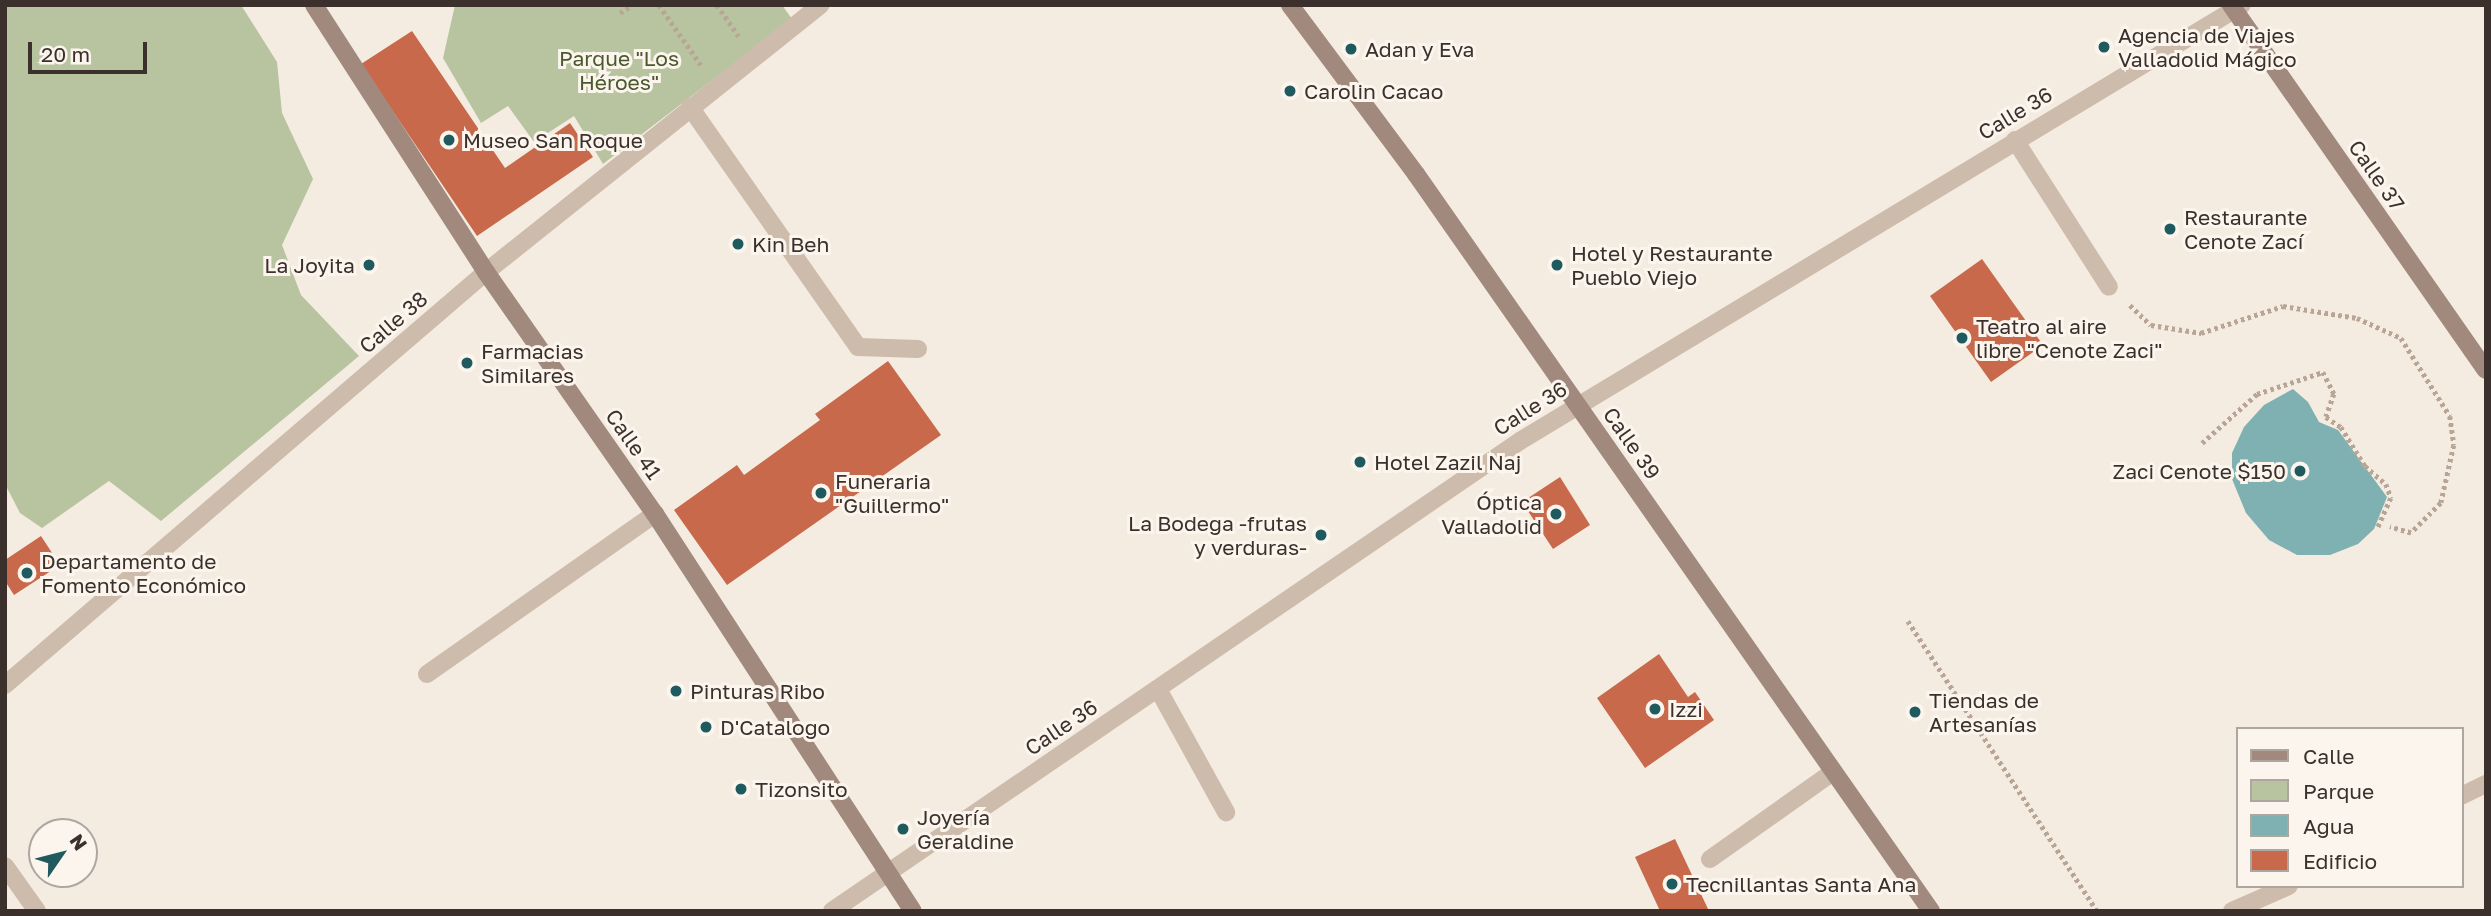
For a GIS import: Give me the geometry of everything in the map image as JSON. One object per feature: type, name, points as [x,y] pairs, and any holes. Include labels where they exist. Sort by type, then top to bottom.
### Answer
[{"type":"main road","name":"Calle 41","points":[[314,5],[486,272],[655,514],[913,911]]},
{"type":"main road","name":"Calle 39","points":[[1290,5],[1416,174],[1931,911]]},
{"type":"main road","name":"Calle 37","points":[[2236,7],[2486,370]]},
{"type":"street","name":"Calle 38","points":[[5,685],[486,272],[821,5]]},
{"type":"street","name":"Calle 36","points":[[832,911],[1577,405],[2236,7]]},
{"type":"street","points":[[690,107],[858,347],[918,349]]},
{"type":"street","points":[[2015,140],[2109,287]]},
{"type":"street","points":[[427,674],[655,514]]},
{"type":"street","points":[[1158,689],[1226,812]]},
{"type":"street","points":[[1710,859],[1833,772]]},
{"type":"street","points":[[2463,795],[2486,784]]},
{"type":"street","points":[[5,866],[37,911]]},
{"type":"street","points":[[2232,911],[2284,888]]},
{"type":"path","points":[[620,13],[632,5]]},
{"type":"path","points":[[659,5],[719,88]]},
{"type":"path","points":[[2109,287],[2151,325],[2201,333],[2283,306],[2357,318],[2401,338],[2450,416],[2454,445],[2441,503],[2411,533],[2390,527]]},
{"type":"path","points":[[2202,443],[2257,394],[2323,372],[2334,394],[2326,417],[2341,427],[2365,466],[2386,484],[2391,498],[2377,529]]},
{"type":"path","points":[[1908,621],[2096,911]]},
{"type":"green space","points":[[5,5],[241,5],[277,62],[282,113],[313,179],[282,245],[301,295],[359,356],[161,521],[109,481],[42,528],[20,513],[5,484]]},
{"type":"green space","name":"Parque \"Los Héroes\"","points":[[455,5],[782,5],[792,19],[603,164],[574,116],[534,142],[508,106],[481,123],[443,58]]},
{"type":"water","name":"Zaci Cenote $150","points":[[2293,389],[2308,402],[2319,422],[2338,430],[2387,497],[2374,529],[2358,544],[2330,555],[2297,555],[2269,540],[2246,513],[2232,479],[2232,453],[2244,427],[2264,405]]},
{"type":"building","name":"Museo San Roque","points":[[412,31],[505,168],[570,123],[593,157],[477,236],[361,64]]},
{"type":"building","points":[[1982,259],[2043,345],[1991,382],[1930,296]]},
{"type":"building","points":[[888,361],[941,435],[727,585],[674,510],[737,465],[744,475],[820,420],[815,414]]},
{"type":"building","name":"Óptica Valladolid","points":[[1560,477],[1590,525],[1553,549],[1522,502]]},
{"type":"building","name":"Departamento de Fomento Económico","points":[[41,536],[60,565],[14,595],[5,581],[5,560]]},
{"type":"building","name":"Izzi","points":[[1659,654],[1688,697],[1695,692],[1714,720],[1645,768],[1597,698]]},
{"type":"building","name":"Tecnillantas Santa Ana","points":[[1675,839],[1709,911],[1660,911],[1635,857]]},
{"type":"place","name":"Agencia de Viajes Valladolid Mágico","points":[[2104,47]]},
{"type":"place","name":"Adan y Eva","points":[[1351,49]]},
{"type":"place","name":"Carolin Cacao","points":[[1290,91]]},
{"type":"place","name":"Museo San Roque","points":[[449,140]]},
{"type":"place","name":"Restaurante Cenote Zací","points":[[2170,229]]},
{"type":"place","name":"Kin Beh","points":[[738,244]]},
{"type":"place","name":"La Joyita","points":[[369,265]]},
{"type":"place","name":"Hotel y Restaurante Pueblo Viejo","points":[[1557,265]]},
{"type":"place","name":"Teatro al aire libre \"Cenote Zaci\"","points":[[1962,338]]},
{"type":"place","name":"Farmacias Similares","points":[[467,363]]},
{"type":"place","name":"Hotel Zazil Naj","points":[[1360,462]]},
{"type":"place","name":"Zaci Cenote $150","points":[[2300,471]]},
{"type":"place","name":"Funeraria \"Guillermo\"","points":[[821,493]]},
{"type":"place","name":"Óptica Valladolid","points":[[1556,514]]},
{"type":"place","name":"La Bodega -frutas y verduras-","points":[[1321,535]]},
{"type":"place","name":"Departamento de Fomento Económico","points":[[27,573]]},
{"type":"place","name":"Pinturas Ribo","points":[[676,691]]},
{"type":"place","name":"Izzi","points":[[1655,709]]},
{"type":"place","name":"Tiendas de Artesanías","points":[[1915,712]]},
{"type":"place","name":"D'Catalogo","points":[[706,727]]},
{"type":"place","name":"Tizonsito","points":[[741,789]]},
{"type":"place","name":"Joyería Geraldine","points":[[903,829]]},
{"type":"place","name":"Tecnillantas Santa Ana","points":[[1672,884]]}]
